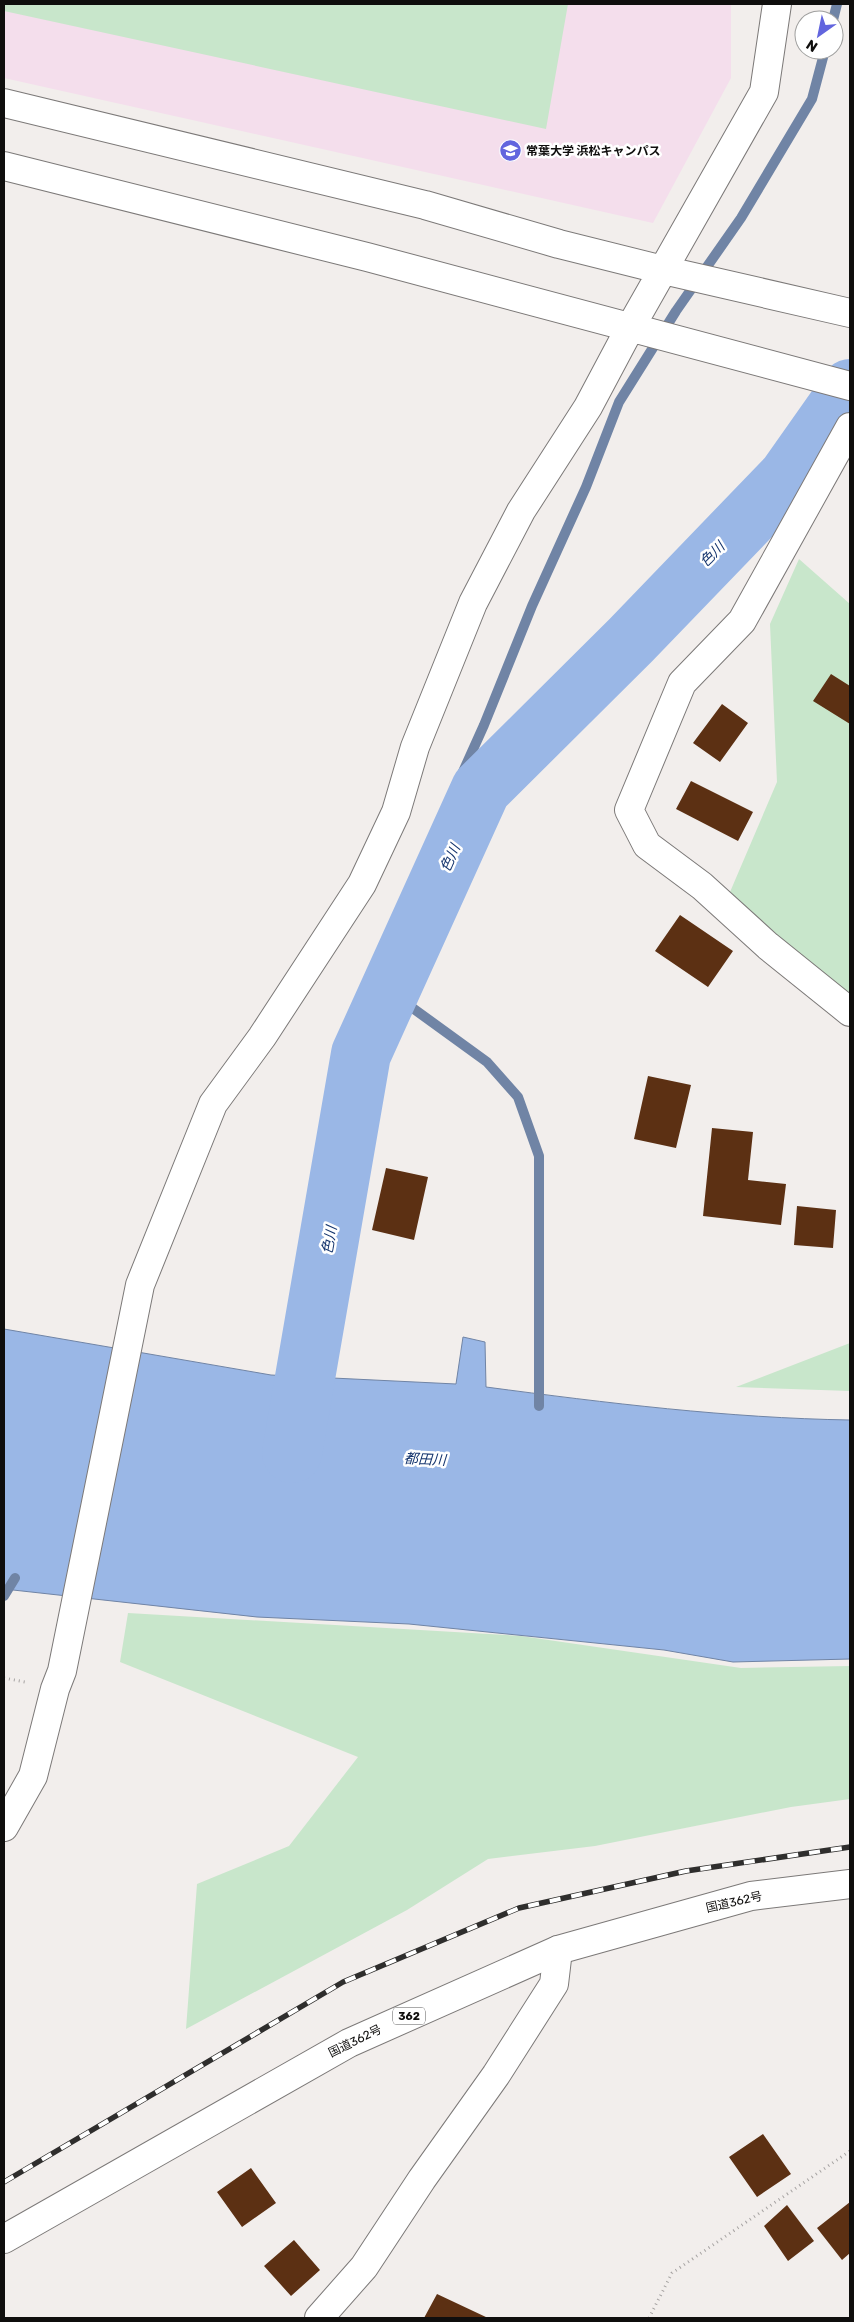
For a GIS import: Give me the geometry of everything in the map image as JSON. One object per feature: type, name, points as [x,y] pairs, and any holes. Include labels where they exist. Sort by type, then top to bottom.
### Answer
[{"type":"main road","points":[[4,1828],[33,1776],[55,1688],[62,1670],[140,1285],[213,1104],[262,1037],[362,884],[396,812],[415,748],[473,603],[521,511],[588,407],[630,328],[764,92],[777,4]]},
{"type":"main road","points":[[4,103],[425,205],[559,244],[663,270],[850,313]]},
{"type":"main road","points":[[4,166],[357,255],[850,386]]},
{"type":"main road","points":[[850,427],[742,620],[682,683],[629,810],[647,845],[702,886],[768,946],[850,1012]]},
{"type":"main road","name":"国道362号","points":[[4,2239],[349,2043],[558,1950],[750,1896],[850,1884]]},
{"type":"main road","points":[[319,2318],[364,2267],[422,2179],[496,2074],[554,1984],[558,1950]]},
{"type":"path","points":[[649,2318],[672,2273],[850,2151]]},
{"type":"shaded area","name":"常葉大学 浜松キャンパス","points":[[4,4],[731,4],[731,78],[653,223],[4,78]]},
{"type":"green space","points":[[4,4],[568,4],[546,129],[4,11]]},
{"type":"green space","points":[[799,559],[850,604],[850,1012],[724,906],[777,782],[770,624]]},
{"type":"green space","points":[[850,1343],[850,1391],[736,1387]]},
{"type":"green space","points":[[128,1613],[521,1636],[741,1668],[850,1666],[850,1799],[791,1807],[595,1846],[488,1859],[407,1910],[186,2029],[197,1884],[289,1846],[358,1757],[120,1662]]},
{"type":"water","name":"都田川","points":[[4,1329],[271,1375],[456,1384],[463,1337],[485,1342],[486,1387],[713,1413],[850,1420],[850,1659],[733,1662],[664,1650],[409,1624],[257,1617],[4,1589]]},
{"type":"building","points":[[831,674],[850,686],[850,724],[813,701]]},
{"type":"building","points":[[722,704],[748,723],[720,762],[693,743]]},
{"type":"building","points":[[691,781],[753,812],[738,841],[676,809]]},
{"type":"building","points":[[680,915],[733,951],[708,987],[655,951]]},
{"type":"building","points":[[648,1076],[691,1085],[676,1148],[634,1139]]},
{"type":"building","points":[[712,1128],[753,1132],[748,1180],[786,1184],[781,1225],[703,1216]]},
{"type":"building","points":[[386,1168],[428,1177],[414,1240],[372,1230]]},
{"type":"building","points":[[797,1206],[836,1210],[833,1248],[794,1245]]},
{"type":"building","points":[[763,2134],[791,2174],[757,2197],[729,2157]]},
{"type":"building","points":[[251,2168],[276,2203],[242,2227],[217,2192]]},
{"type":"building","points":[[850,2202],[850,2253],[842,2260],[817,2228]]},
{"type":"building","points":[[787,2205],[814,2241],[788,2261],[764,2226]]},
{"type":"building","points":[[294,2240],[320,2270],[291,2296],[264,2266]]},
{"type":"building","points":[[437,2294],[488,2318],[424,2318]]},
{"type":"waterway","points":[[836,10],[837,4]]},
{"type":"waterway","points":[[539,1406],[539,1156],[518,1097],[487,1062],[385,988],[382,952],[484,725],[532,606],[586,487],[619,402],[676,311],[741,218],[812,99],[822,60]]},
{"type":"waterway","name":"色川","points":[[292,1453],[361,1054],[481,789],[631,640],[788,477],[850,389]]},
{"type":"waterway","points":[[4,1596],[15,1578]]},
{"type":"railway","points":[[4,2182],[343,1982],[519,1908],[686,1871],[850,1847]]},
{"type":"place","name":"常葉大学 浜松キャンパス","points":[[510,151]]}]
